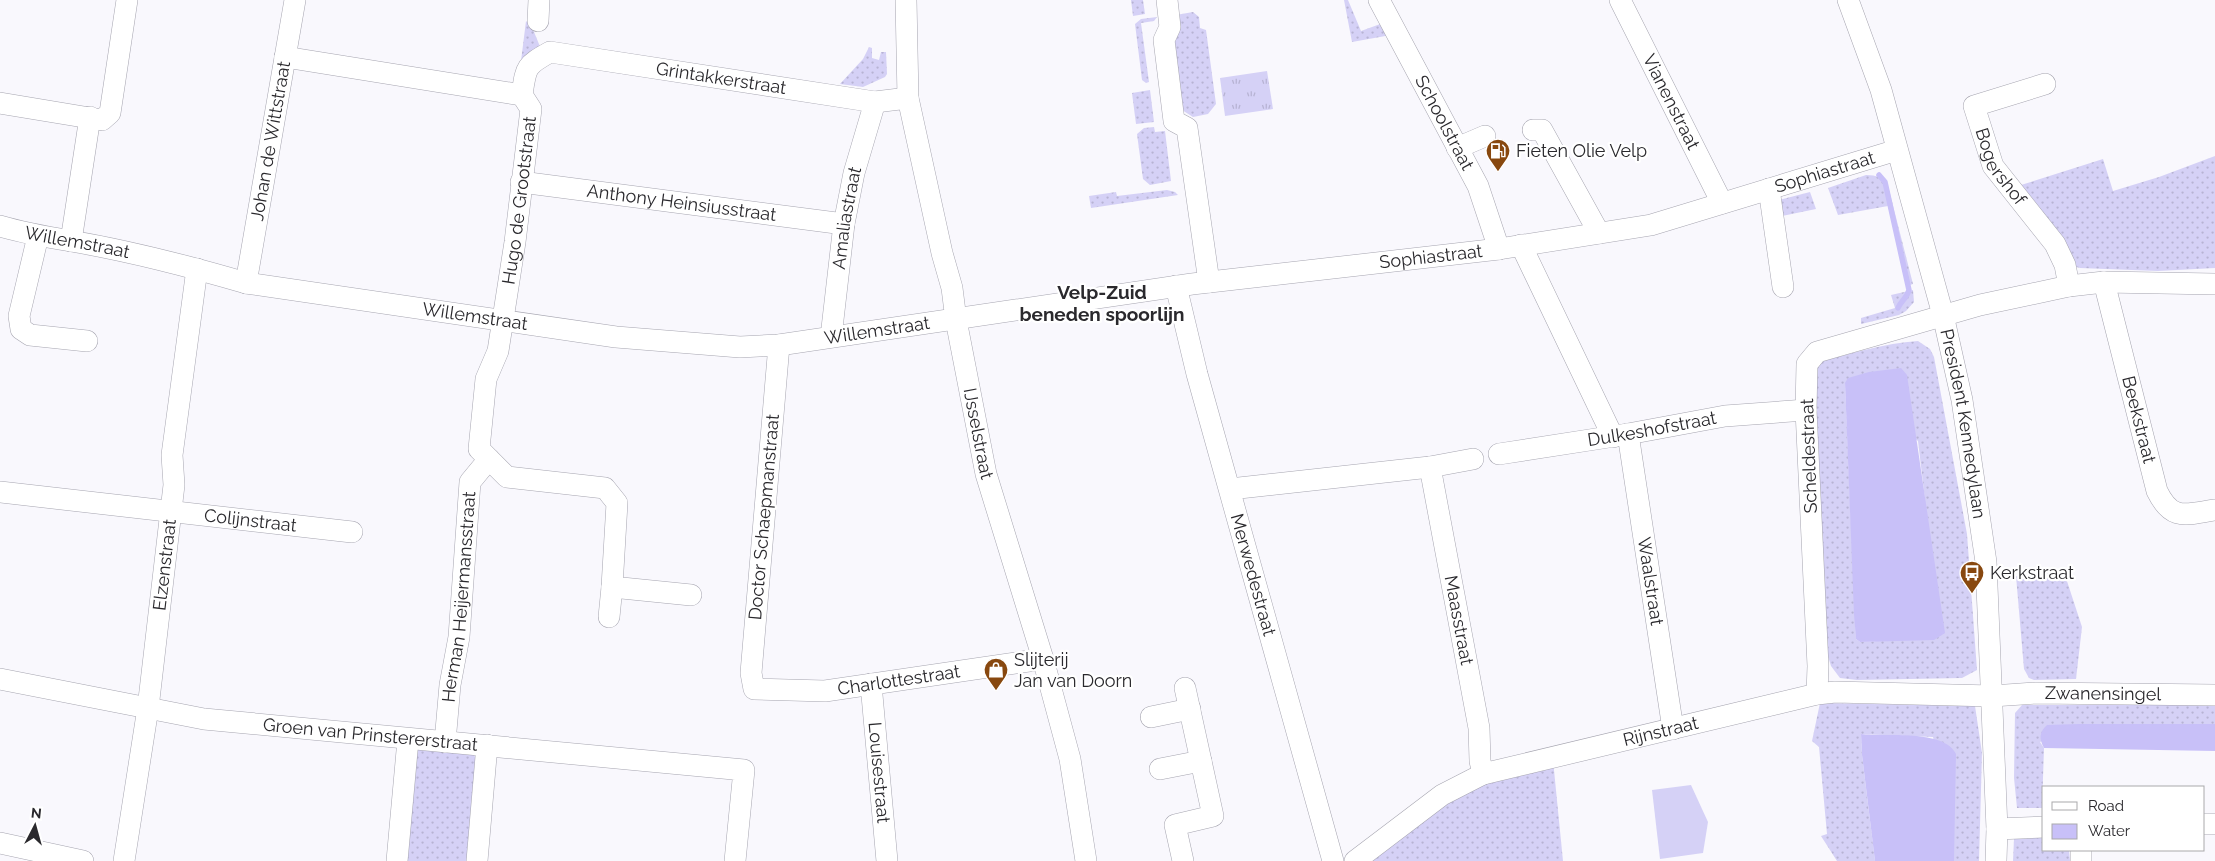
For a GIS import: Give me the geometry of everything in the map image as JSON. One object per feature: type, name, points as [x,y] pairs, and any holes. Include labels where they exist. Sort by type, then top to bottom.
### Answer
[{"type":"street","points":[[0,103],[102,120],[110,113],[127,0]]},
{"type":"street","name":"Johan de Wittstraat","points":[[246,283],[294,0]]},
{"type":"street","name":"IJsselstraat","points":[[906,0],[908,98],[942,253],[952,288],[956,320],[986,474],[1043,660],[1070,759],[1086,861]]},
{"type":"street","points":[[1167,0],[1170,27],[1164,40],[1174,121],[1188,128],[1209,282]]},
{"type":"street","name":"Schoolstraat","points":[[1379,0],[1478,186],[1499,249]]},
{"type":"street","name":"Vianenstraat","points":[[1620,0],[1722,203]]},
{"type":"street","name":"President Kennedylaan","points":[[1848,0],[1880,90],[1943,316],[1962,400],[1986,562],[1997,829],[1996,861]]},
{"type":"street","name":"Grintakkerstraat","points":[[536,59],[550,52],[573,54],[875,102],[908,98]]},
{"type":"street","points":[[284,57],[522,96]]},
{"type":"street","name":"Hugo de Grootstraat","points":[[489,458],[479,449],[486,379],[498,351],[521,182],[530,109],[522,96],[526,70],[536,59]]},
{"type":"street","name":"Bogershof","points":[[2045,84],[1974,106],[1993,166],[2055,244],[2064,265],[2069,286]]},
{"type":"street","name":"Amaliastraat","points":[[831,337],[844,224],[854,173],[875,102]]},
{"type":"street","points":[[71,241],[90,117]]},
{"type":"street","points":[[1542,127],[1599,233]]},
{"type":"street","points":[[1457,148],[1486,136]]},
{"type":"street","name":"Sophiastraat","points":[[956,320],[982,313],[1176,286],[1499,249],[1651,225],[1897,150]]},
{"type":"street","name":"Anthony Heinsiusstraat","points":[[521,182],[844,224]]},
{"type":"street","points":[[1769,189],[1783,287]]},
{"type":"street","name":"Willemstraat","points":[[0,226],[38,236],[71,241],[197,269],[246,283],[616,337],[740,347],[779,345],[956,320]]},
{"type":"street","points":[[38,236],[19,316],[21,328],[30,336],[87,342]]},
{"type":"street","points":[[1521,246],[1621,436]]},
{"type":"street","name":"Elzenstraat","points":[[124,861],[148,708],[174,485],[172,455],[197,269]]},
{"type":"street","points":[[1943,316],[1980,305],[2069,286],[2104,282],[2215,284]]},
{"type":"street","name":"Beekstraat","points":[[2104,282],[2164,505],[2175,513],[2188,514],[2215,510]]},
{"type":"street","name":"Merwedestraat","points":[[1176,286],[1197,374],[1334,861]]},
{"type":"street","name":"Scheldestraat","points":[[1817,694],[1818,666],[1806,410],[1807,364],[1817,352],[1943,316]]},
{"type":"street","name":"Doctor Schaepmanstraat","points":[[754,690],[751,673],[779,345]]},
{"type":"street","name":"Dulkeshofstraat","points":[[1499,454],[1621,436],[1725,416],[1806,410]]},
{"type":"street","name":"Waalstraat","points":[[1621,436],[1672,729]]},
{"type":"street","points":[[489,458],[507,477],[605,488],[617,502],[609,617]]},
{"type":"street","name":"Herman Heijermansstraat","points":[[445,742],[450,685],[459,637],[470,482],[489,458]]},
{"type":"street","points":[[1230,489],[1430,467],[1473,459]]},
{"type":"street","name":"Maasstraat","points":[[1430,467],[1479,728],[1480,761],[1483,774]]},
{"type":"street","name":"Colijnstraat","points":[[0,492],[171,513],[352,532]]},
{"type":"street","points":[[612,587],[691,595]]},
{"type":"street","name":"Charlottestraat","points":[[754,690],[825,691],[1043,660]]},
{"type":"street","name":"Groen van Prinstererstraat","points":[[0,679],[204,719],[408,740],[487,745],[744,770],[735,861]]},
{"type":"street","name":"Louisestraat","points":[[872,684],[886,861]]},
{"type":"street","points":[[1183,861],[1175,825],[1213,816],[1185,688]]},
{"type":"street","name":"Rijnstraat","points":[[1355,861],[1442,795],[1483,774],[1817,694],[1835,692],[1992,696]]},
{"type":"street","name":"Zwanensingel","points":[[1992,696],[2036,693],[2215,695]]},
{"type":"street","points":[[1151,717],[1190,709]]},
{"type":"street","points":[[397,861],[408,740]]},
{"type":"street","points":[[476,861],[487,745]]},
{"type":"street","points":[[1160,769],[1201,760]]},
{"type":"street","points":[[1997,829],[2042,827]]},
{"type":"street","points":[[0,843],[83,861]]},
{"type":"green space","points":[[1131,0],[1143,0],[1145,14],[1133,16]]},
{"type":"green space","points":[[1344,0],[1348,0],[1361,31],[1383,23],[1391,35],[1352,42]]},
{"type":"green space","points":[[1193,12],[1199,17],[1200,28],[1206,30],[1216,104],[1208,114],[1193,117],[1182,110],[1173,37],[1176,15]]},
{"type":"green space","points":[[1157,17],[1154,21],[1141,23],[1149,82],[1146,83],[1142,80],[1135,24],[1141,19]]},
{"type":"green space","points":[[526,21],[532,27],[541,49],[521,61]]},
{"type":"green space","points":[[869,47],[872,48],[872,58],[879,60],[881,52],[886,52],[887,74],[885,77],[863,87],[840,84],[863,59]]},
{"type":"green space","points":[[1267,71],[1273,109],[1225,116],[1220,78]]},
{"type":"green space","points":[[1150,90],[1154,122],[1136,124],[1132,93]]},
{"type":"green space","points":[[1154,127],[1155,132],[1165,131],[1171,181],[1150,185],[1143,179],[1137,134],[1144,128]]},
{"type":"green space","points":[[2215,156],[2215,268],[2158,271],[2080,268],[2073,266],[2050,223],[2021,185],[2103,159],[2113,191],[2159,177]]},
{"type":"green space","points":[[1866,175],[1879,178],[1888,186],[1913,284],[1907,286],[1888,206],[1838,215],[1828,188]]},
{"type":"green space","points":[[1167,190],[1178,195],[1091,208],[1089,196],[1116,192],[1117,196]]},
{"type":"green space","points":[[1810,192],[1816,209],[1782,216],[1779,200]]},
{"type":"green space","points":[[1913,290],[1914,302],[1906,311],[1899,315],[1861,324],[1861,318],[1895,308],[1891,295]]},
{"type":"green space","points":[[1918,341],[1930,349],[1934,357],[1967,534],[1977,670],[1962,678],[1857,680],[1840,678],[1831,666],[1827,653],[1814,374],[1818,362],[1868,349]],"holes":[[[1845,383],[1918,441],[1925,500],[1895,640],[1860,642],[1856,639]]]},
{"type":"green space","points":[[2064,572],[2082,627],[2076,679],[2034,680],[2029,678],[2024,669],[2016,576]]},
{"type":"green space","points":[[1820,703],[1975,706],[1982,753],[1979,861],[1954,861],[1953,834],[1933,737],[1861,734],[1875,861],[1837,861],[1821,836],[1827,834],[1819,747],[1812,741]]},
{"type":"green space","points":[[2022,705],[2215,705],[2215,724],[2078,724],[2040,742],[2044,748],[2042,808],[2017,808],[2014,778],[2015,713]]},
{"type":"green space","points":[[412,748],[471,751],[478,761],[471,861],[403,861]]},
{"type":"green space","points":[[1553,760],[1563,861],[1369,861],[1480,780]]},
{"type":"green space","points":[[1691,785],[1708,822],[1703,853],[1660,859],[1652,790]]},
{"type":"green space","points":[[2042,836],[2042,851],[2069,851],[2070,861],[2013,861],[2014,839]]},
{"type":"water","points":[[1901,368],[1907,375],[1945,633],[1934,640],[1860,642],[1856,639],[1854,614],[1845,383],[1848,378],[1869,372]]},
{"type":"water","points":[[2215,724],[2215,751],[2044,748],[2041,736],[2042,730],[2047,725]]},
{"type":"water","points":[[1861,734],[1927,737],[1949,746],[1956,754],[1954,861],[1875,861]]},
{"type":"waterway","points":[[1879,175],[1885,182],[1909,290],[1898,308]]},
{"type":"place","name":"Fieten Olie Velp","points":[[1498,172]]},
{"type":"place","name":"Kerkstraat","points":[[1972,594]]},
{"type":"place","name":"Slijterij Jan van Doorn","points":[[996,691]]},
{"type":"district","name":"Velp-Zuid beneden spoorlijn","points":[[1102,303]]}]
